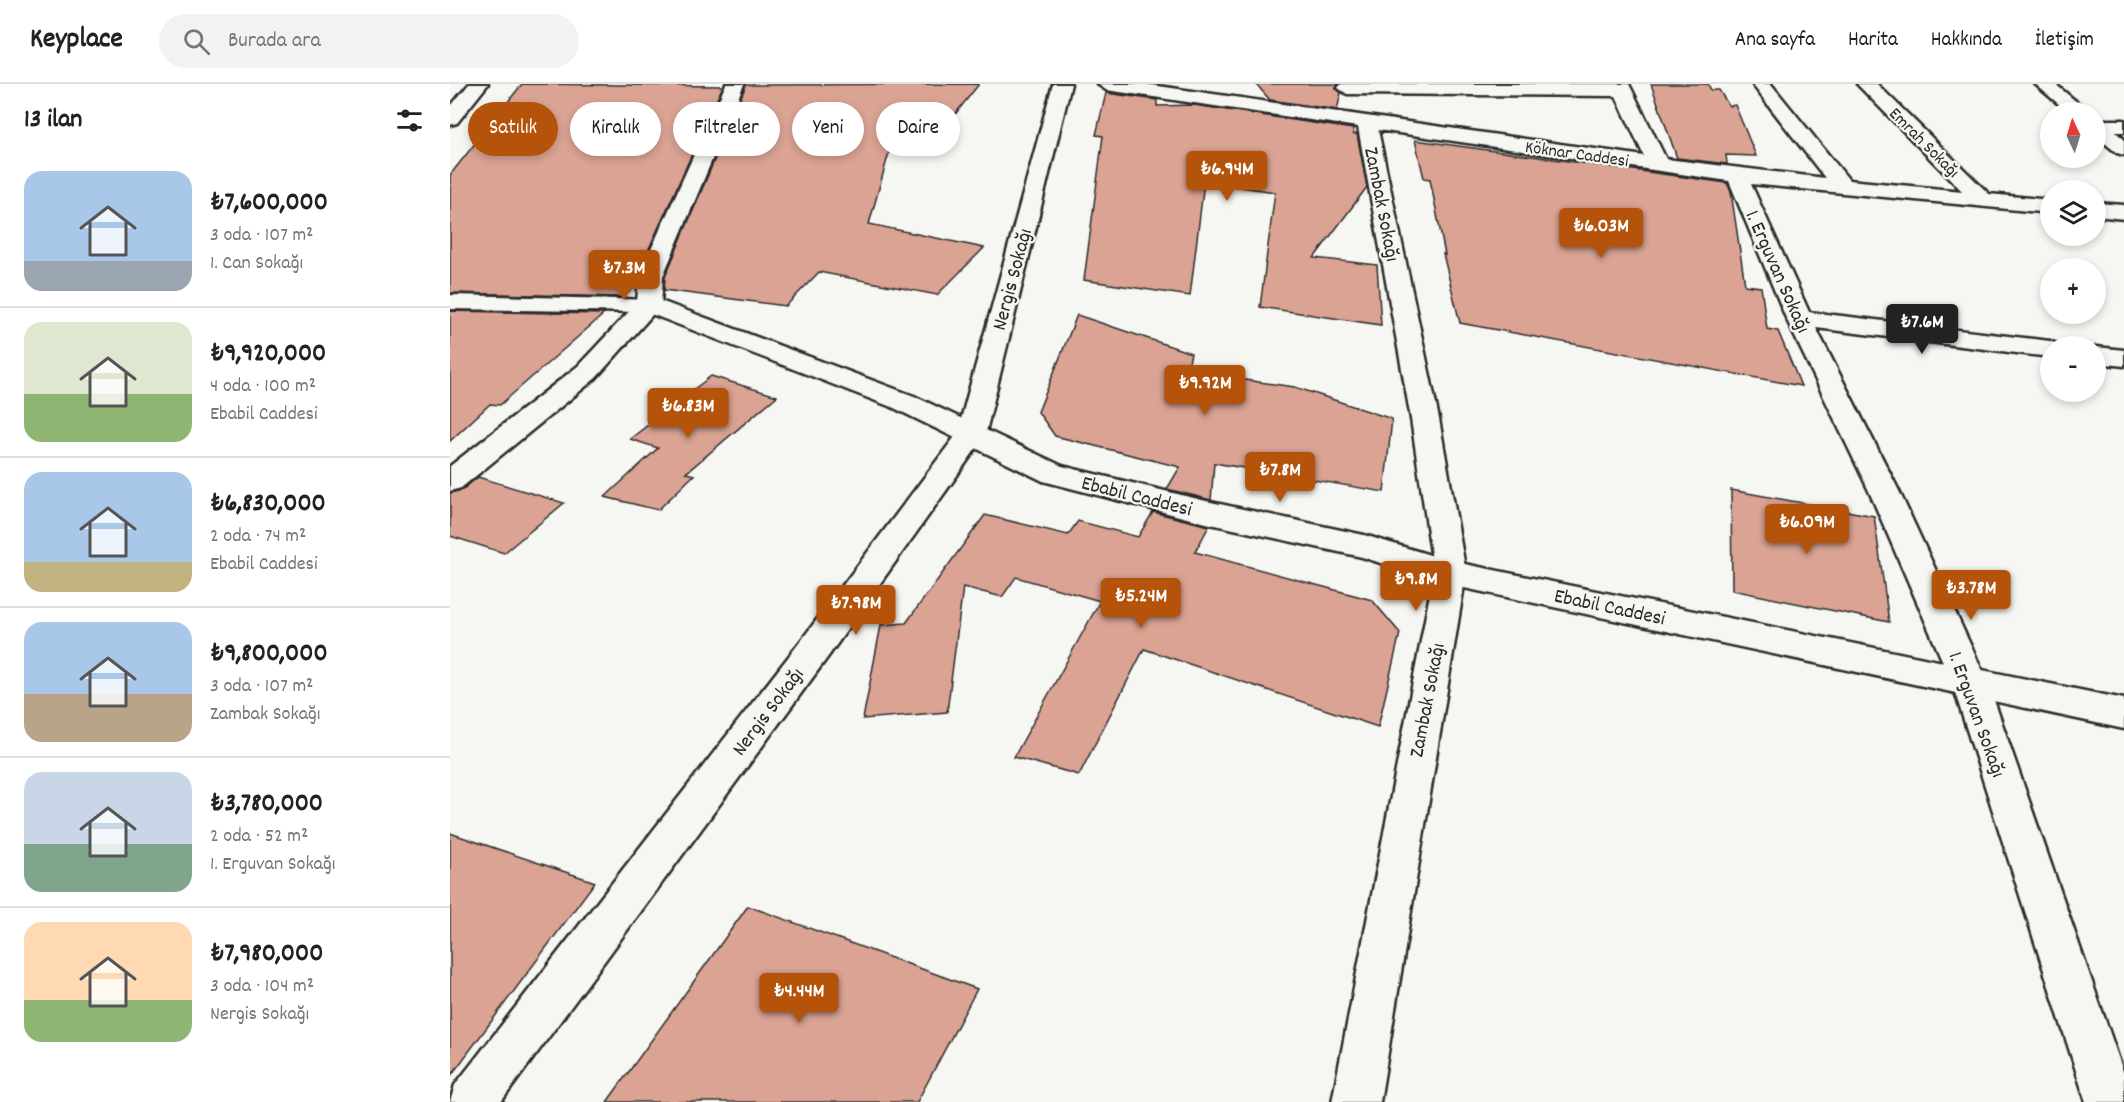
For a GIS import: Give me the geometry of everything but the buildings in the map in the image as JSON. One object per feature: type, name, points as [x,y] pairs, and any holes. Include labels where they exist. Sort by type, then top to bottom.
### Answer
[{"type":"street","points":[[450,119],[479,84]]},
{"type":"street","points":[[450,481],[587,372],[649,305],[651,276],[735,84]]},
{"type":"street","name":"Nergis Sokağı","points":[[472,1102],[807,658],[970,436],[1062,84]]},
{"type":"street","name":"Köknar Caddesi","points":[[1106,84],[1195,90],[1357,120],[1737,176],[2040,205]]},
{"type":"street","points":[[1761,84],[1842,186]]},
{"type":"street","name":"Emrah Sokağı","points":[[1866,84],[1984,201]]},
{"type":"street","points":[[2044,84],[2066,102]]},
{"type":"street","points":[[1347,86],[1621,87],[1658,165]]},
{"type":"street","name":"Zambak Sokağı","points":[[1347,86],[1357,120],[1423,407],[1450,573],[1356,1102]]},
{"type":"street","points":[[2106,126],[2124,126]]},
{"type":"street","points":[[2106,134],[2124,149]]},
{"type":"street","name":"1. Erguvan Sokağı","points":[[1737,176],[1799,318],[1884,491],[1970,683],[2110,1102]]},
{"type":"street","points":[[2106,211],[2124,212]]},
{"type":"street","name":"Ebabil Caddesi","points":[[450,302],[649,305],[904,402],[970,436],[1053,474],[1206,512],[1364,546],[1450,573],[2124,714]]},
{"type":"street","points":[[1799,318],[2040,348]]},
{"type":"street","points":[[2106,356],[2124,358]]}]
